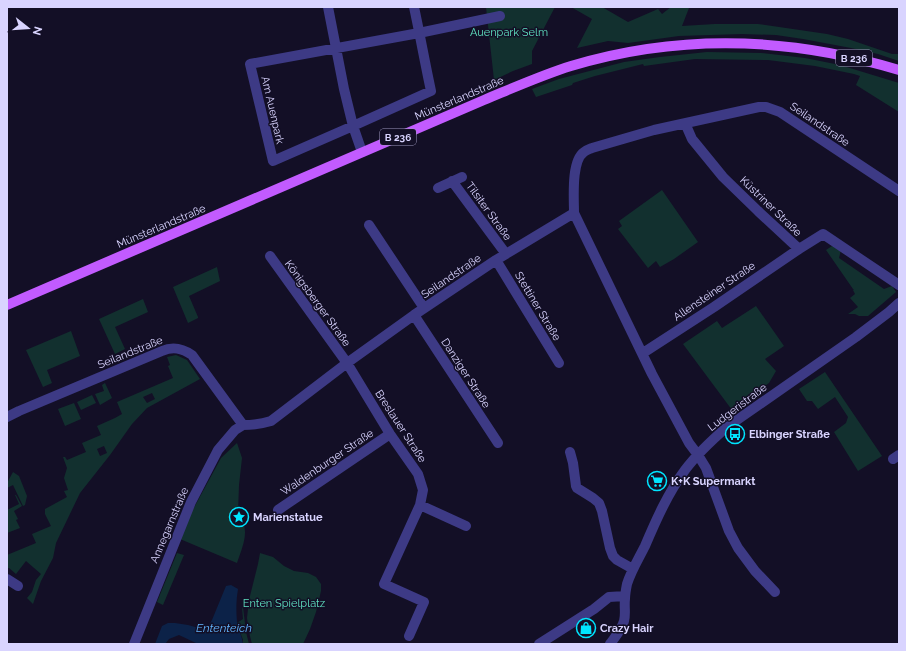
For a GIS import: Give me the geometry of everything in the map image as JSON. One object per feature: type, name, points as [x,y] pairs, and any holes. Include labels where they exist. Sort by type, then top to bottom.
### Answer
[{"type":"main road","name":"Münsterlandstraße","points":[[7,305],[484,100],[542,76],[572,66],[656,47],[729,42],[757,43],[808,49],[838,54],[899,70]]},
{"type":"street","points":[[328,7],[353,126],[362,152]]},
{"type":"street","name":"Am Auenpark","points":[[414,7],[419,33],[431,91],[273,160],[250,64],[419,33],[500,16]]},
{"type":"street","name":"Seilandstraße","points":[[7,418],[19,411],[162,351],[176,348],[182,349],[192,355],[243,425],[263,424],[271,421],[347,363],[424,308],[496,260],[574,213],[574,170],[578,159],[583,152],[654,130],[759,107],[774,109],[899,191]]},
{"type":"street","name":"Küstriner Straße","points":[[685,123],[692,139],[724,177],[799,249],[823,234],[899,285]]},
{"type":"street","name":"Tilsiter Straße","points":[[438,188],[462,177]]},
{"type":"street","name":"Tilsiter Straße","points":[[452,181],[506,254]]},
{"type":"street","points":[[574,213],[652,374],[690,444],[706,468],[729,531],[738,548],[755,571],[774,592]]},
{"type":"street","points":[[369,225],[424,308]]},
{"type":"street","name":"Allensteiner Straße","points":[[643,353],[799,249]]},
{"type":"street","name":"Königsberger Straße","points":[[270,256],[347,363]]},
{"type":"street","name":"Stettiner Straße","points":[[496,260],[559,363]]},
{"type":"street","name":"Ludgeristraße","points":[[610,644],[624,621],[627,583],[660,512],[685,470],[709,443],[727,427],[856,337],[899,303]]},
{"type":"street","name":"Danziger Straße","points":[[414,315],[498,443]]},
{"type":"street","name":"Breslauer Straße","points":[[347,363],[390,434],[418,474],[423,490],[420,505],[384,584],[424,602],[409,636]]},
{"type":"street","name":"Annegarnstraße","points":[[134,644],[191,502],[218,450],[235,430],[243,425]]},
{"type":"street","name":"Waldenburger Straße","points":[[278,510],[390,434]]},
{"type":"street","points":[[570,452],[576,486],[599,503],[613,556],[617,560],[634,569]]},
{"type":"street","points":[[420,505],[466,526]]},
{"type":"street","points":[[7,579],[18,586]]},
{"type":"street","points":[[539,644],[594,609],[609,597],[625,596]]},
{"type":"green space","name":"Auenpark Selm","points":[[486,7],[555,7],[532,51],[532,64],[494,80]]},
{"type":"green space","points":[[571,7],[602,7],[628,22],[658,9],[662,14],[671,7],[689,8],[682,26],[758,24],[827,34],[848,39],[892,54],[899,54],[899,61],[878,54],[851,48],[776,35],[742,34],[679,36],[628,43],[608,41],[577,48],[592,19]]},
{"type":"green space","points":[[707,52],[761,53],[805,58],[840,65],[899,83],[899,112],[856,85],[860,76],[815,66],[768,60],[695,59],[644,66],[643,64],[595,76],[536,97],[532,89],[559,79],[624,62]]},
{"type":"green space","points":[[662,190],[698,242],[660,267],[656,261],[648,268],[618,229],[622,226],[619,221]]},
{"type":"green space","points":[[832,246],[841,250],[839,258],[884,289],[892,286],[896,292],[868,316],[848,314],[858,307],[850,298],[855,294],[854,289],[826,250]]},
{"type":"green space","points":[[217,267],[220,281],[189,296],[198,318],[188,323],[173,287]]},
{"type":"green space","points":[[143,299],[148,312],[115,327],[125,349],[115,354],[99,319]]},
{"type":"green space","points":[[756,306],[784,346],[765,359],[776,371],[769,383],[732,410],[683,344],[717,321],[722,328]]},
{"type":"green space","points":[[71,331],[80,356],[47,370],[52,383],[43,387],[26,350]]},
{"type":"green space","points":[[176,355],[187,360],[200,379],[147,408],[132,424],[80,493],[56,543],[53,558],[41,581],[33,604],[27,598],[32,592],[36,580],[41,574],[26,561],[16,574],[7,568],[7,555],[36,543],[32,534],[51,526],[45,514],[45,509],[67,497],[64,491],[68,490],[64,478],[67,468],[63,457],[67,460],[86,452],[82,443],[101,435],[97,426],[122,414],[117,402],[173,378],[168,366],[170,365],[167,357]],"holes":[[[152,393],[155,399],[147,403],[143,397]],[[104,446],[107,453],[100,456],[97,449]]]},
{"type":"green space","points":[[825,372],[882,456],[858,471],[834,432],[846,423],[848,417],[835,397],[818,409],[812,401],[807,401],[799,389]]},
{"type":"green space","points":[[105,383],[112,398],[100,405],[95,394],[104,391],[102,385]]},
{"type":"green space","points":[[92,395],[96,403],[81,410],[77,402]]},
{"type":"green space","points":[[74,403],[81,419],[65,426],[58,409]]},
{"type":"green space","points":[[237,443],[242,458],[238,513],[244,525],[245,538],[237,563],[180,539],[190,515],[221,458]]},
{"type":"green space","points":[[13,472],[19,476],[27,496],[25,505],[23,506],[13,485],[7,488],[7,483]]},
{"type":"green space","points":[[15,495],[22,506],[14,511],[20,528],[7,533],[7,510],[19,504]]},
{"type":"green space","points":[[177,553],[184,555],[163,605],[157,602]]},
{"type":"green space","name":"Enten Spielplatz","points":[[260,553],[273,557],[284,566],[294,571],[308,573],[316,577],[321,584],[321,591],[316,612],[303,644],[252,644],[247,618],[249,600]]},
{"type":"green space","points":[[243,607],[249,644],[243,644],[237,623],[243,619]]},
{"type":"water","name":"Ententeich","points":[[231,585],[238,589],[236,606],[237,622],[243,644],[198,644],[179,635],[169,639],[165,644],[155,644],[162,626],[168,623],[188,625],[206,630],[212,620],[226,586]]},
{"type":"place","name":"Elbinger Straße","points":[[735,434]]},
{"type":"place","name":"K+K Supermarkt","points":[[657,481]]},
{"type":"place","name":"Marienstatue","points":[[239,517]]},
{"type":"place","name":"Crazy Hair","points":[[586,628]]}]
